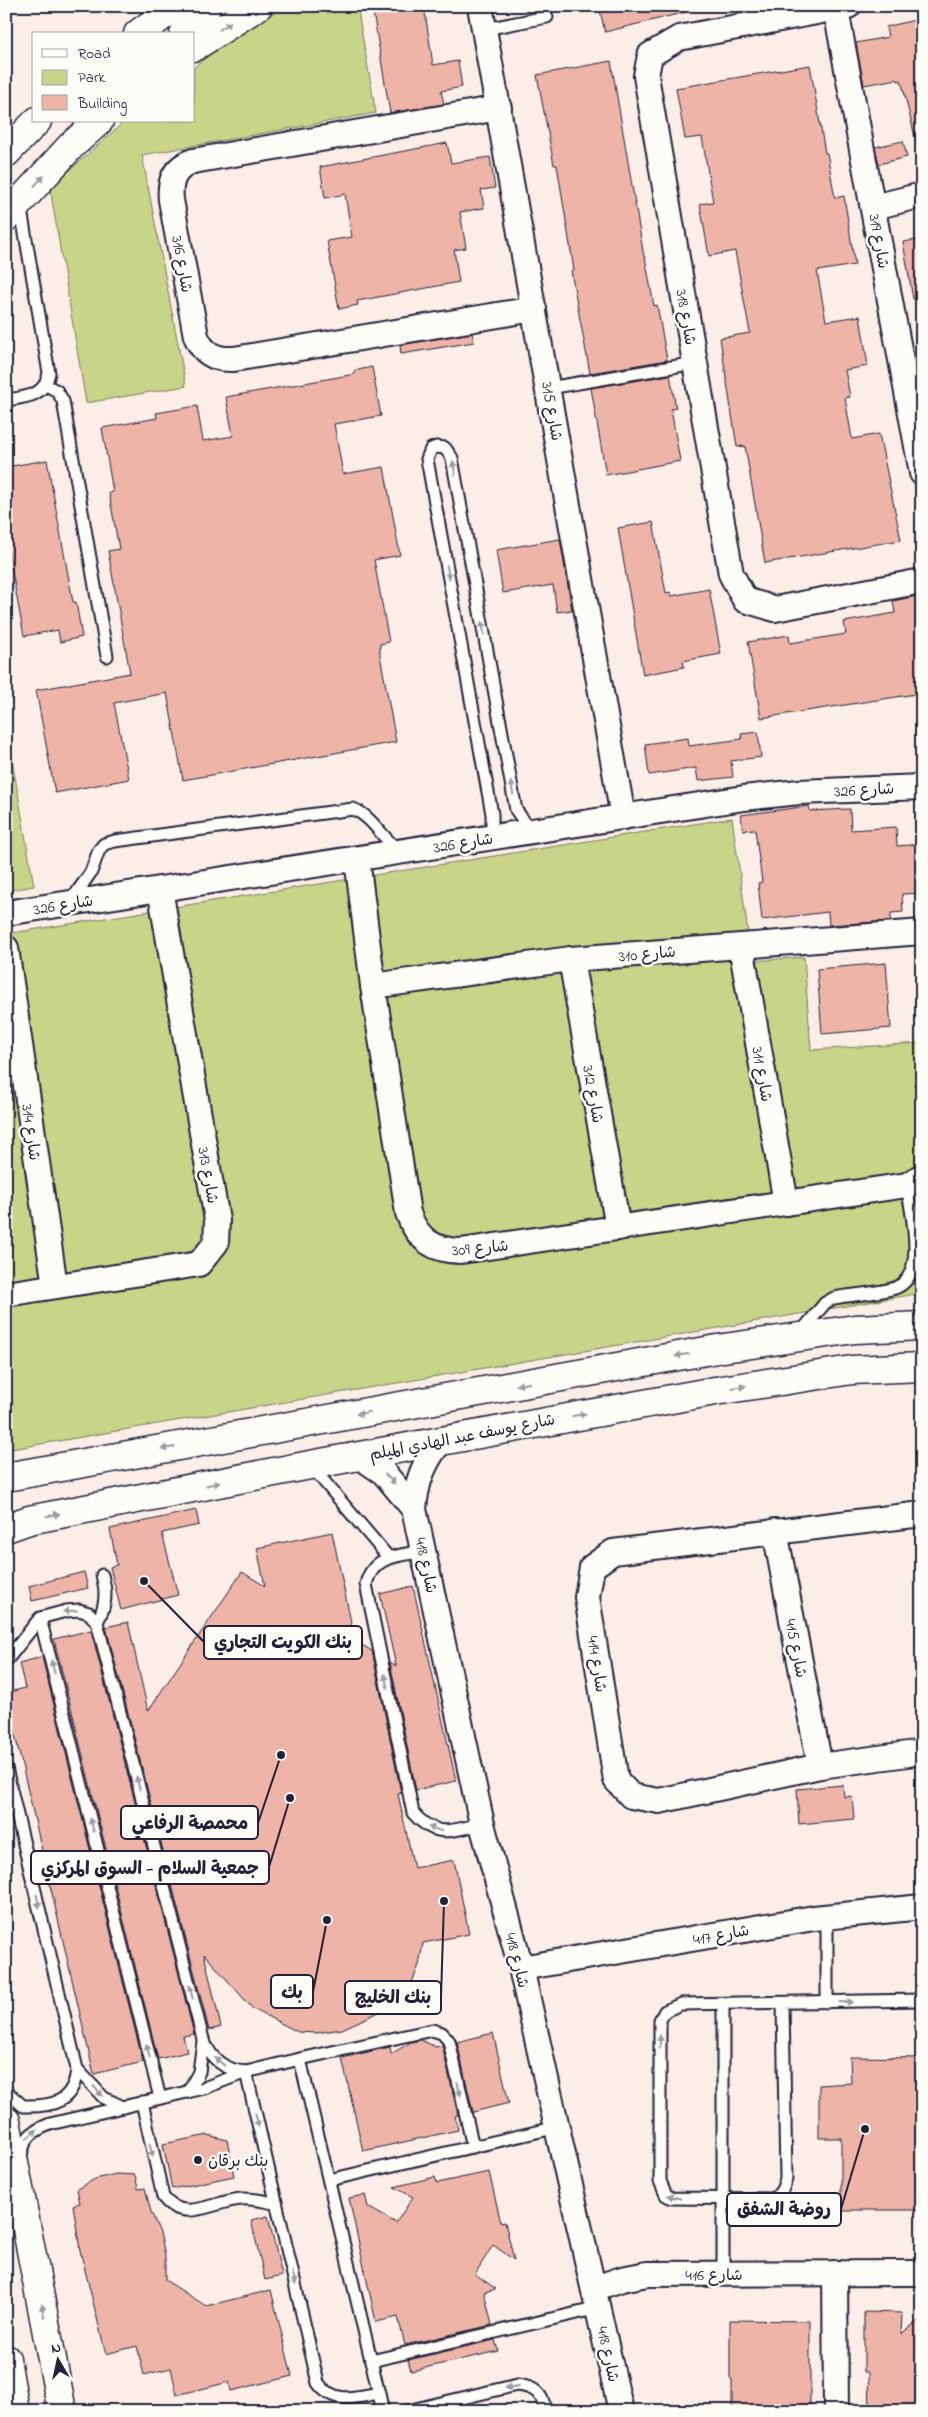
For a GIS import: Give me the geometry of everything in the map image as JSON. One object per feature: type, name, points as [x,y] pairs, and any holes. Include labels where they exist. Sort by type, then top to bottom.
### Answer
[{"type":"street","points":[[141,32],[176,6]]},
{"type":"street","points":[[186,32],[203,18],[206,6]]},
{"type":"street","points":[[195,46],[258,6]]},
{"type":"street","name":"شارع 315","points":[[480,6],[549,388],[623,817]]},
{"type":"street","name":"شارع 319","points":[[842,8],[874,207],[922,473]]},
{"type":"street","name":"شارع 318","points":[[842,8],[679,38],[650,55],[646,76],[731,574],[745,600],[775,609],[922,581]]},
{"type":"street","name":"شارع 316","points":[[498,108],[193,161],[180,167],[172,178],[171,200],[196,336],[204,351],[218,358],[234,359],[534,309]]},
{"type":"street","points":[[6,153],[36,122]]},
{"type":"street","points":[[13,209],[72,146],[98,122]]},
{"type":"street","points":[[874,207],[922,195]]},
{"type":"street","name":"شارع 326","points":[[6,913],[744,798],[800,792],[922,787]]},
{"type":"street","name":"شارع 309","points":[[357,859],[373,986],[408,1213],[418,1234],[437,1248],[461,1251],[786,1203],[915,1180]]},
{"type":"street","name":"شارع 313","points":[[6,1294],[199,1264],[216,1243],[217,1220],[160,889]]},
{"type":"street","name":"شارع 310","points":[[373,986],[570,959],[922,932]]},
{"type":"street","name":"شارع 311","points":[[741,946],[786,1203]]},
{"type":"street","name":"شارع 314","points":[[6,948],[14,1059],[55,1286]]},
{"type":"street","name":"شارع 312","points":[[570,959],[618,1228]]},
{"type":"street","points":[[6,1477],[717,1349],[854,1329],[922,1326]]},
{"type":"street","points":[[852,1370],[860,1358],[861,1351],[861,1344],[854,1329]]},
{"type":"street","points":[[888,1368],[888,1351],[892,1341],[903,1336],[922,1336]]},
{"type":"street","name":"شارع يوسف عبد الهادي الميلم","points":[[6,1528],[29,1520],[310,1465],[715,1391],[852,1370],[922,1367]]},
{"type":"street","name":"شارع 418","points":[[441,1440],[421,1472],[414,1508],[482,1824],[520,1968],[558,2127],[622,2411]]},
{"type":"street","name":"شارع 418","points":[[358,1456],[384,1473],[414,1508]]},
{"type":"street","name":"شارع 414","points":[[922,1514],[613,1552],[592,1567],[587,1597],[616,1780],[631,1796],[659,1801],[820,1766],[922,1752]]},
{"type":"street","name":"شارع 415","points":[[775,1531],[820,1766]]},
{"type":"street","name":"شارع 417","points":[[520,1968],[827,1916],[922,1907]]},
{"type":"street","points":[[6,2121],[62,2411]]},
{"type":"street","points":[[835,2273],[836,2411]]},
{"type":"street","name":"شارع 416","points":[[597,2298],[622,2279],[647,2274],[922,2273]]},
{"type":"street","points":[[6,2359],[15,2411]]},
{"type":"lane","points":[[485,29],[547,17]]},
{"type":"lane","points":[[6,400],[36,395],[46,385],[49,366],[13,209]]},
{"type":"lane","points":[[549,388],[695,363]]},
{"type":"lane","points":[[46,385],[57,391],[63,401],[107,656]]},
{"type":"lane","points":[[488,838],[492,826],[492,814],[428,459],[431,450],[436,447],[445,448],[452,458],[516,810],[531,831]]},
{"type":"lane","points":[[70,903],[91,872],[99,850],[104,844],[115,841],[353,809],[361,812],[369,819],[386,840],[401,852]]},
{"type":"lane","points":[[796,1338],[825,1302],[834,1298],[897,1288],[908,1280],[915,1269],[918,1256],[915,1180]]},
{"type":"lane","points":[[310,1465],[389,1558]]},
{"type":"lane","points":[[424,1551],[389,1558],[369,1571],[366,1584],[413,1813],[430,1828],[442,1831],[482,1824]]},
{"type":"lane","points":[[97,1622],[105,1604],[106,1594],[102,1575]]},
{"type":"lane","points":[[6,1661],[40,1618],[66,1610],[78,1610],[89,1613],[97,1622],[203,2039],[206,2048],[219,2063],[227,2068],[246,2072]]},
{"type":"lane","points":[[40,1618],[160,2098]]},
{"type":"lane","points":[[6,1768],[77,2069],[76,2081],[69,2094],[58,2102],[38,2106],[23,2106],[6,2090]]},
{"type":"lane","points":[[827,1916],[827,2002]]},
{"type":"lane","points":[[783,2003],[786,2179],[780,2194],[771,2199],[722,2200],[672,2198],[666,2195],[660,2181],[660,2020],[665,2011],[681,2004],[723,2005],[783,2003],[922,2000]]},
{"type":"lane","points":[[723,2005],[723,2274]]},
{"type":"lane","points":[[18,2178],[24,2140],[33,2130],[50,2124],[220,2084],[246,2072],[432,2030],[442,2034],[449,2041],[473,2147]]},
{"type":"lane","points":[[188,2092],[199,2072],[203,2039]]},
{"type":"lane","points":[[300,2059],[383,2411]]},
{"type":"lane","points":[[77,2069],[104,2098],[123,2107]]},
{"type":"lane","points":[[246,2072],[318,2383],[325,2392],[338,2398],[355,2398],[379,2393]]},
{"type":"lane","points":[[142,2102],[163,2197],[169,2205],[191,2211],[242,2198],[276,2203]]},
{"type":"lane","points":[[329,2180],[558,2127]]},
{"type":"lane","points":[[371,2361],[597,2298]]},
{"type":"lane","points":[[407,2411],[517,2385],[529,2386],[538,2391],[544,2400],[546,2411]]},
{"type":"green space","points":[[286,6],[357,6],[376,113],[142,155],[186,386],[86,403],[50,188],[124,122],[195,122],[195,66],[234,36]]},
{"type":"green space","points":[[6,725],[34,886],[6,891]]},
{"type":"green space","points":[[732,818],[752,961],[804,957],[811,1050],[921,1043],[922,1293],[6,1450],[6,934]]},
{"type":"building","points":[[372,6],[424,6],[433,65],[458,61],[462,87],[441,91],[444,104],[390,113]]},
{"type":"building","points":[[599,6],[685,6],[686,12],[605,32]]},
{"type":"building","points":[[919,19],[922,32],[922,140],[916,141],[901,80],[898,81],[897,79],[864,85],[856,43],[888,37],[886,27]]},
{"type":"building","points":[[611,61],[644,257],[654,306],[657,305],[667,360],[590,373],[571,271],[574,270],[557,165],[554,165],[537,75]]},
{"type":"building","points":[[810,65],[825,153],[827,153],[835,198],[844,196],[855,265],[817,271],[826,321],[860,316],[868,366],[845,370],[850,397],[845,398],[852,439],[879,434],[901,540],[765,563],[745,446],[737,447],[720,338],[750,333],[735,251],[709,256],[700,204],[713,202],[702,137],[685,139],[676,88]]},
{"type":"building","points":[[903,141],[907,157],[879,164],[875,147]]},
{"type":"building","points":[[447,143],[451,163],[490,157],[495,188],[481,190],[484,208],[460,212],[466,248],[454,250],[459,282],[357,301],[358,305],[339,309],[327,241],[352,237],[345,194],[325,198],[320,167]]},
{"type":"building","points":[[922,239],[922,299],[913,299],[903,242]]},
{"type":"building","points":[[472,333],[474,342],[401,354],[400,345]]},
{"type":"building","points":[[372,367],[381,416],[334,424],[343,474],[384,467],[400,555],[374,560],[389,642],[380,644],[380,655],[396,742],[183,780],[167,693],[114,703],[129,779],[55,793],[36,690],[130,673],[108,551],[119,549],[109,493],[113,492],[102,428],[157,418],[156,413],[197,406],[203,441],[233,436],[226,397],[355,374],[354,371]]},
{"type":"building","points":[[670,375],[676,408],[671,409],[680,461],[606,475],[591,388]]},
{"type":"building","points":[[47,460],[73,602],[76,602],[82,637],[60,642],[58,630],[24,636],[6,539],[6,467]]},
{"type":"building","points":[[653,522],[666,593],[670,592],[671,596],[709,589],[721,654],[683,661],[684,667],[643,675],[618,528]]},
{"type":"building","points":[[560,539],[572,610],[557,612],[553,585],[503,593],[496,550]]},
{"type":"building","points":[[922,595],[922,693],[761,718],[748,642],[789,635],[790,643],[846,634],[844,622],[895,613],[893,601]]},
{"type":"building","points":[[758,732],[761,757],[731,761],[733,777],[698,781],[696,768],[649,775],[645,744],[688,738],[689,746],[742,739],[741,734]]},
{"type":"building","points":[[809,806],[810,811],[850,809],[851,830],[896,827],[897,846],[922,844],[922,867],[918,868],[920,893],[902,894],[903,912],[891,913],[891,921],[829,925],[828,912],[762,920],[758,883],[762,882],[755,829],[743,830],[741,815]]},
{"type":"building","points":[[886,963],[891,1028],[822,1034],[817,969]]},
{"type":"building","points":[[196,1510],[199,1525],[162,1533],[178,1595],[121,1610],[110,1567],[117,1565],[110,1529]]},
{"type":"building","points":[[332,1532],[355,1641],[372,1651],[401,1793],[398,1794],[414,1868],[454,1860],[469,1934],[423,1943],[419,1965],[411,1985],[402,1997],[388,2008],[342,2029],[316,2033],[298,2032],[253,2009],[204,1954],[221,2027],[209,2030],[106,1627],[128,1622],[148,1711],[242,1572],[265,1586],[257,1548]]},
{"type":"building","points":[[84,1572],[88,1588],[32,1601],[29,1586]]},
{"type":"building","points":[[413,1586],[456,1781],[416,1790],[390,1662],[396,1666],[380,1594]]},
{"type":"building","points":[[91,1630],[194,2034],[183,2036],[187,2052],[158,2059],[54,1639]]},
{"type":"building","points":[[42,1657],[143,2062],[94,2074],[6,1696],[6,1693],[25,1688],[19,1663]]},
{"type":"building","points":[[843,1785],[844,1797],[852,1796],[854,1819],[799,1824],[797,1789]]},
{"type":"building","points":[[493,2033],[509,2103],[473,2112],[457,2042]]},
{"type":"building","points":[[421,2040],[436,2047],[442,2045],[458,2115],[455,2116],[458,2130],[363,2151],[342,2058],[390,2047],[391,2054],[411,2042]]},
{"type":"building","points":[[850,2057],[922,2058],[922,2210],[841,2210],[841,2138],[819,2138],[819,2085],[851,2083]]},
{"type":"building","name":"بنك برقان","points":[[208,2135],[227,2140],[234,2176],[172,2189],[163,2144]]},
{"type":"building","points":[[489,2172],[501,2223],[505,2222],[514,2260],[493,2245],[475,2274],[496,2289],[484,2292],[492,2325],[405,2345],[398,2317],[376,2322],[349,2198],[365,2195],[368,2207],[396,2223],[413,2197],[394,2187],[435,2177],[437,2183]]},
{"type":"building","points":[[116,2174],[135,2175],[138,2189],[145,2188],[151,2212],[160,2233],[165,2255],[165,2280],[206,2306],[271,2290],[292,2376],[231,2391],[229,2382],[177,2395],[171,2368],[144,2375],[137,2346],[106,2354],[80,2250],[73,2205],[80,2203],[77,2189],[95,2179]]},
{"type":"building","points":[[268,2216],[282,2276],[265,2280],[251,2220]]},
{"type":"building","points":[[864,2312],[902,2313],[901,2334],[922,2318],[922,2411],[870,2411],[869,2372],[864,2372]]},
{"type":"building","points":[[730,2320],[810,2321],[810,2411],[732,2411]]},
{"type":"building","points":[[495,2340],[498,2351],[411,2371],[408,2360]]},
{"type":"place","name":"بنك الكويت التجاري","points":[[144,1581]]},
{"type":"place","name":"محمصة الرفاعي","points":[[281,1755]]},
{"type":"place","name":"جمعية السلام - السوق المركزي","points":[[290,1798]]},
{"type":"place","name":"بنك الخليج","points":[[444,1901]]},
{"type":"place","name":"بك","points":[[327,1920]]},
{"type":"place","name":"روضة الشفق","points":[[865,2129]]},
{"type":"place","name":"بنك برقان","points":[[198,2160]]}]
